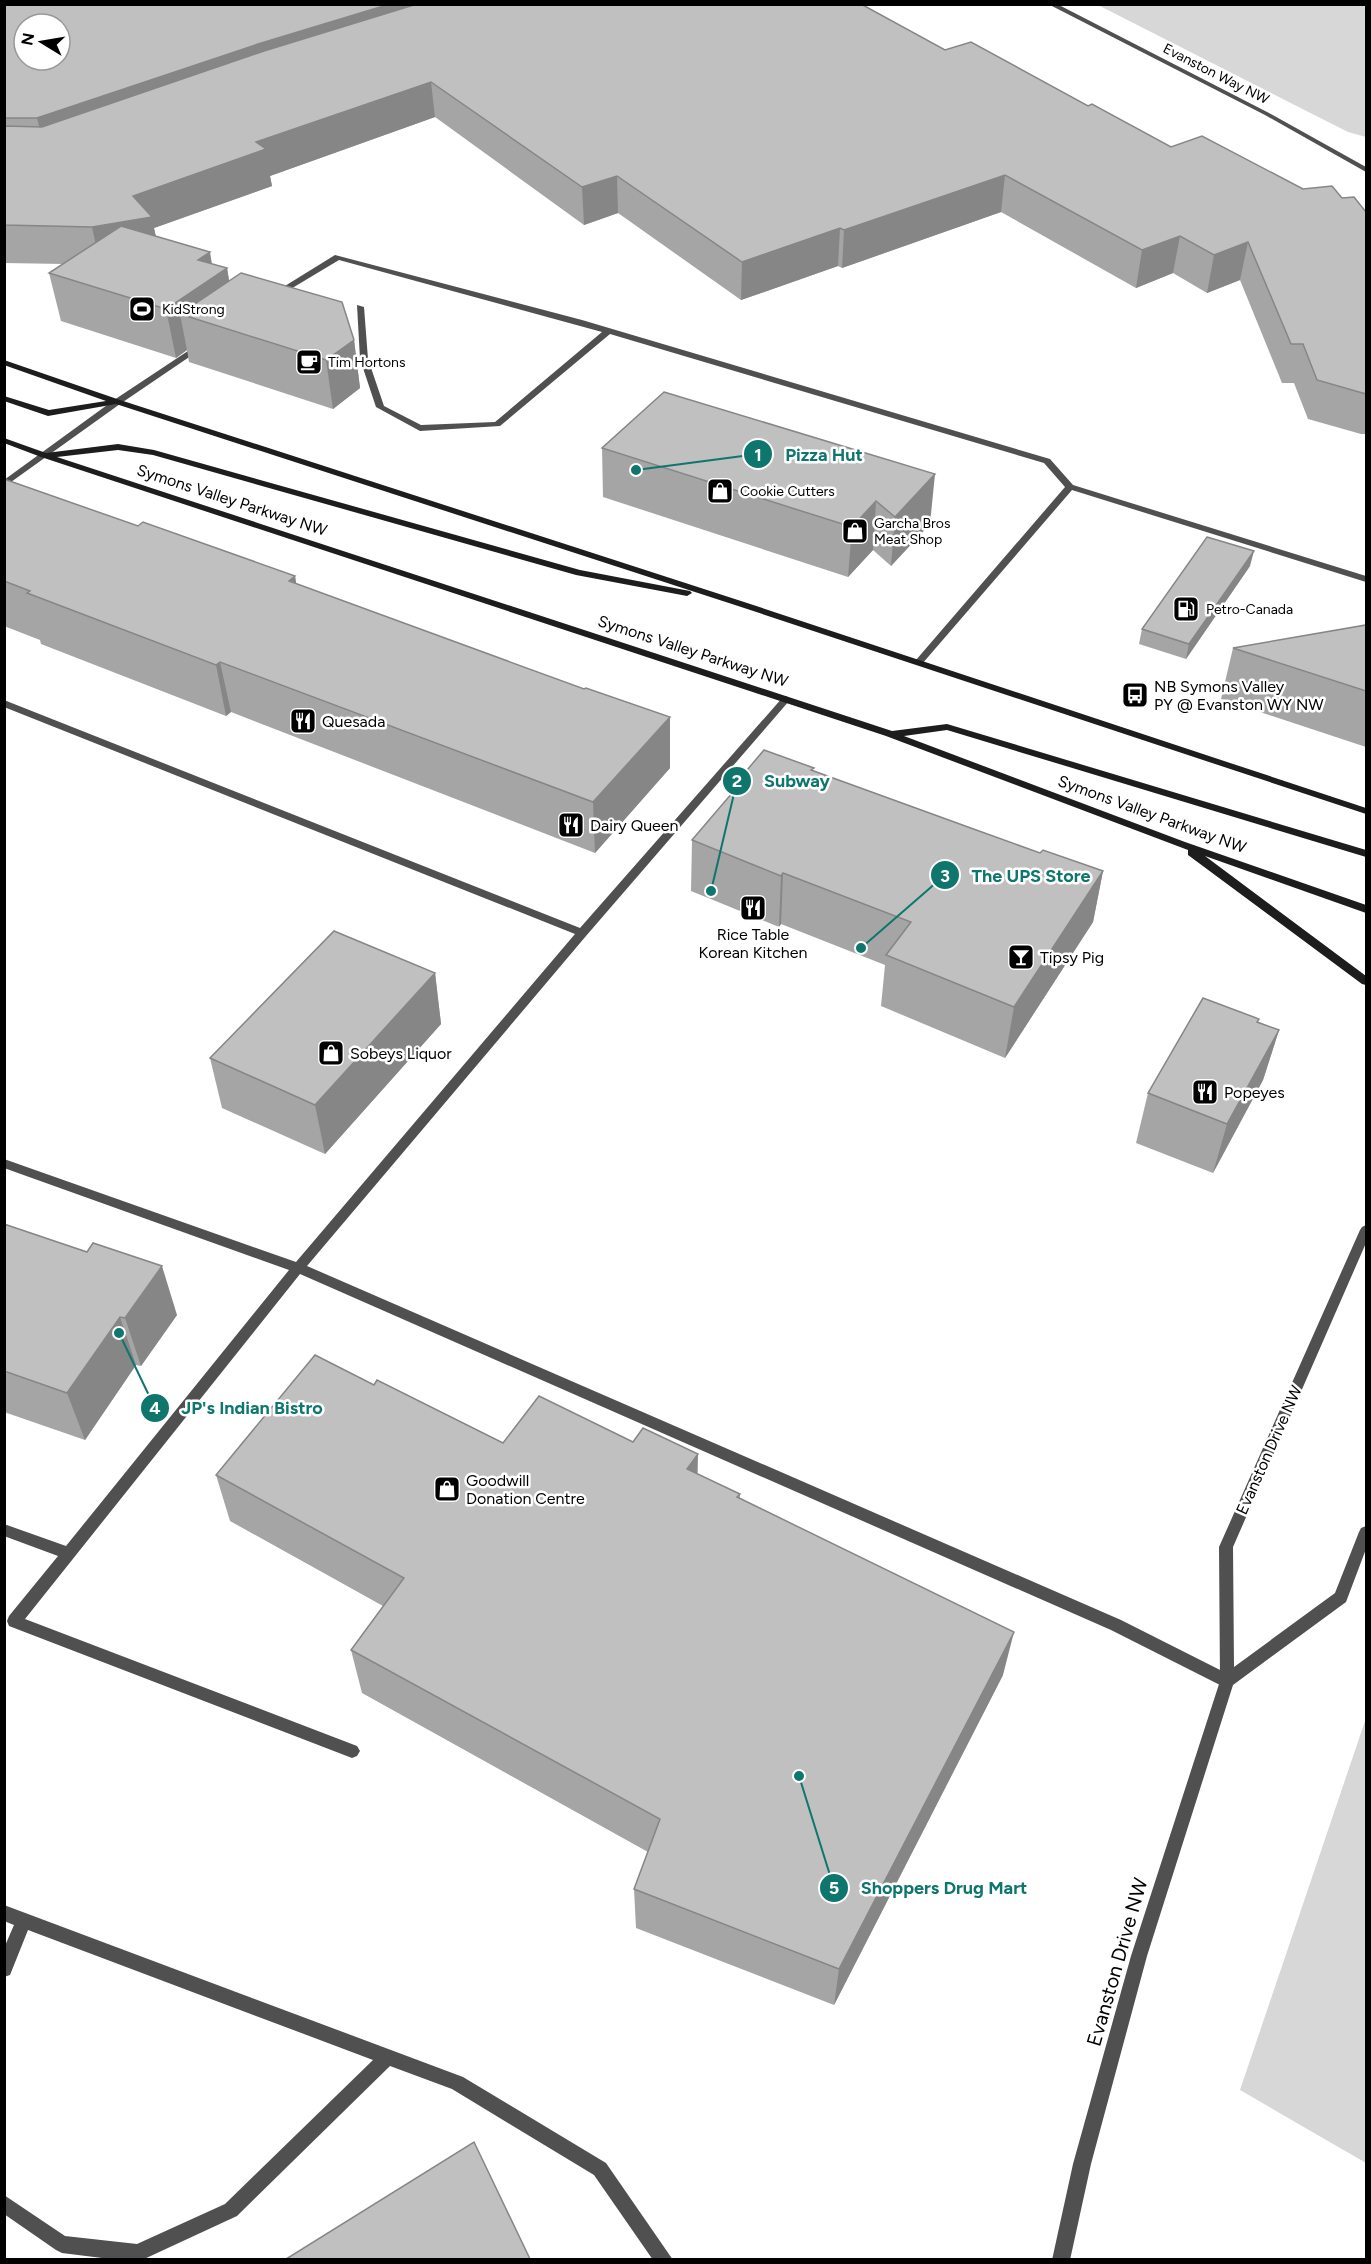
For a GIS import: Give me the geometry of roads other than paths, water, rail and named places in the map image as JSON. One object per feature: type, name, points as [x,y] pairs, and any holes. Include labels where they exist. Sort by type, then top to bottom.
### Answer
[{"type":"main road","points":[[4,362],[117,402],[919,662],[1366,811]]},
{"type":"main road","points":[[4,398],[48,413],[117,402]]},
{"type":"main road","name":"Symons Valley Parkway NW","points":[[4,440],[890,734],[1181,844],[1366,909]]},
{"type":"main road","points":[[44,455],[118,447],[154,453],[579,573],[738,603]]},
{"type":"main road","points":[[890,734],[947,727],[1366,853]]},
{"type":"main road","points":[[1181,844],[1366,981]]},
{"type":"street","name":"Evanston Way NW","points":[[1052,4],[1267,114],[1366,170]]},
{"type":"street","points":[[271,298],[338,256],[608,331],[1047,461],[1070,487],[1366,579]]},
{"type":"street","points":[[360,307],[364,359],[380,408],[420,428],[497,424],[608,331]]},
{"type":"street","points":[[4,484],[117,402],[205,344]]},
{"type":"street","points":[[919,662],[1070,487]]},
{"type":"street","points":[[352,1751],[14,1621],[298,1268],[582,933],[786,699]]},
{"type":"street","points":[[4,703],[582,933]]},
{"type":"street","points":[[4,1163],[298,1268],[1116,1625],[1227,1681],[1341,1597],[1366,1532]]},
{"type":"street","name":"Evanston Drive NW","points":[[1060,2259],[1082,2164],[1139,1956],[1227,1681],[1226,1546],[1366,1230]]},
{"type":"street","points":[[4,1530],[68,1553]]},
{"type":"street","points":[[4,1913],[457,2083],[600,2169],[664,2259]]},
{"type":"street","points":[[4,1969],[23,1921]]},
{"type":"street","points":[[4,2204],[62,2244],[138,2253],[231,2210],[386,2058]]},
{"type":"place","name":"KidStrong","points":[[142,309]]},
{"type":"place","name":"Tim Hortons","points":[[309,362]]},
{"type":"place","name":"Pizza Hut","points":[[636,470]]},
{"type":"place","name":"Cookie Cutters","points":[[720,491]]},
{"type":"place","name":"Garcha Bros Meat Shop","points":[[855,531]]},
{"type":"place","name":"Petro-Canada","points":[[1186,609]]},
{"type":"place","name":"NB Symons Valley PY @ Evanston WY NW","points":[[1135,695]]},
{"type":"place","name":"Quesada","points":[[303,721]]},
{"type":"place","name":"Dairy Queen","points":[[571,825]]},
{"type":"place","name":"Subway","points":[[711,891]]},
{"type":"place","name":"Rice Table Korean Kitchen","points":[[753,908]]},
{"type":"place","name":"The UPS Store","points":[[861,948]]},
{"type":"place","name":"Tipsy Pig","points":[[1021,957]]},
{"type":"place","name":"Sobeys Liquor","points":[[331,1053]]},
{"type":"place","name":"Popeyes","points":[[1205,1092]]},
{"type":"place","name":"JP's Indian Bistro","points":[[119,1333]]},
{"type":"place","name":"Goodwill Donation Centre","points":[[447,1489]]},
{"type":"place","name":"Shoppers Drug Mart","points":[[799,1776]]}]
